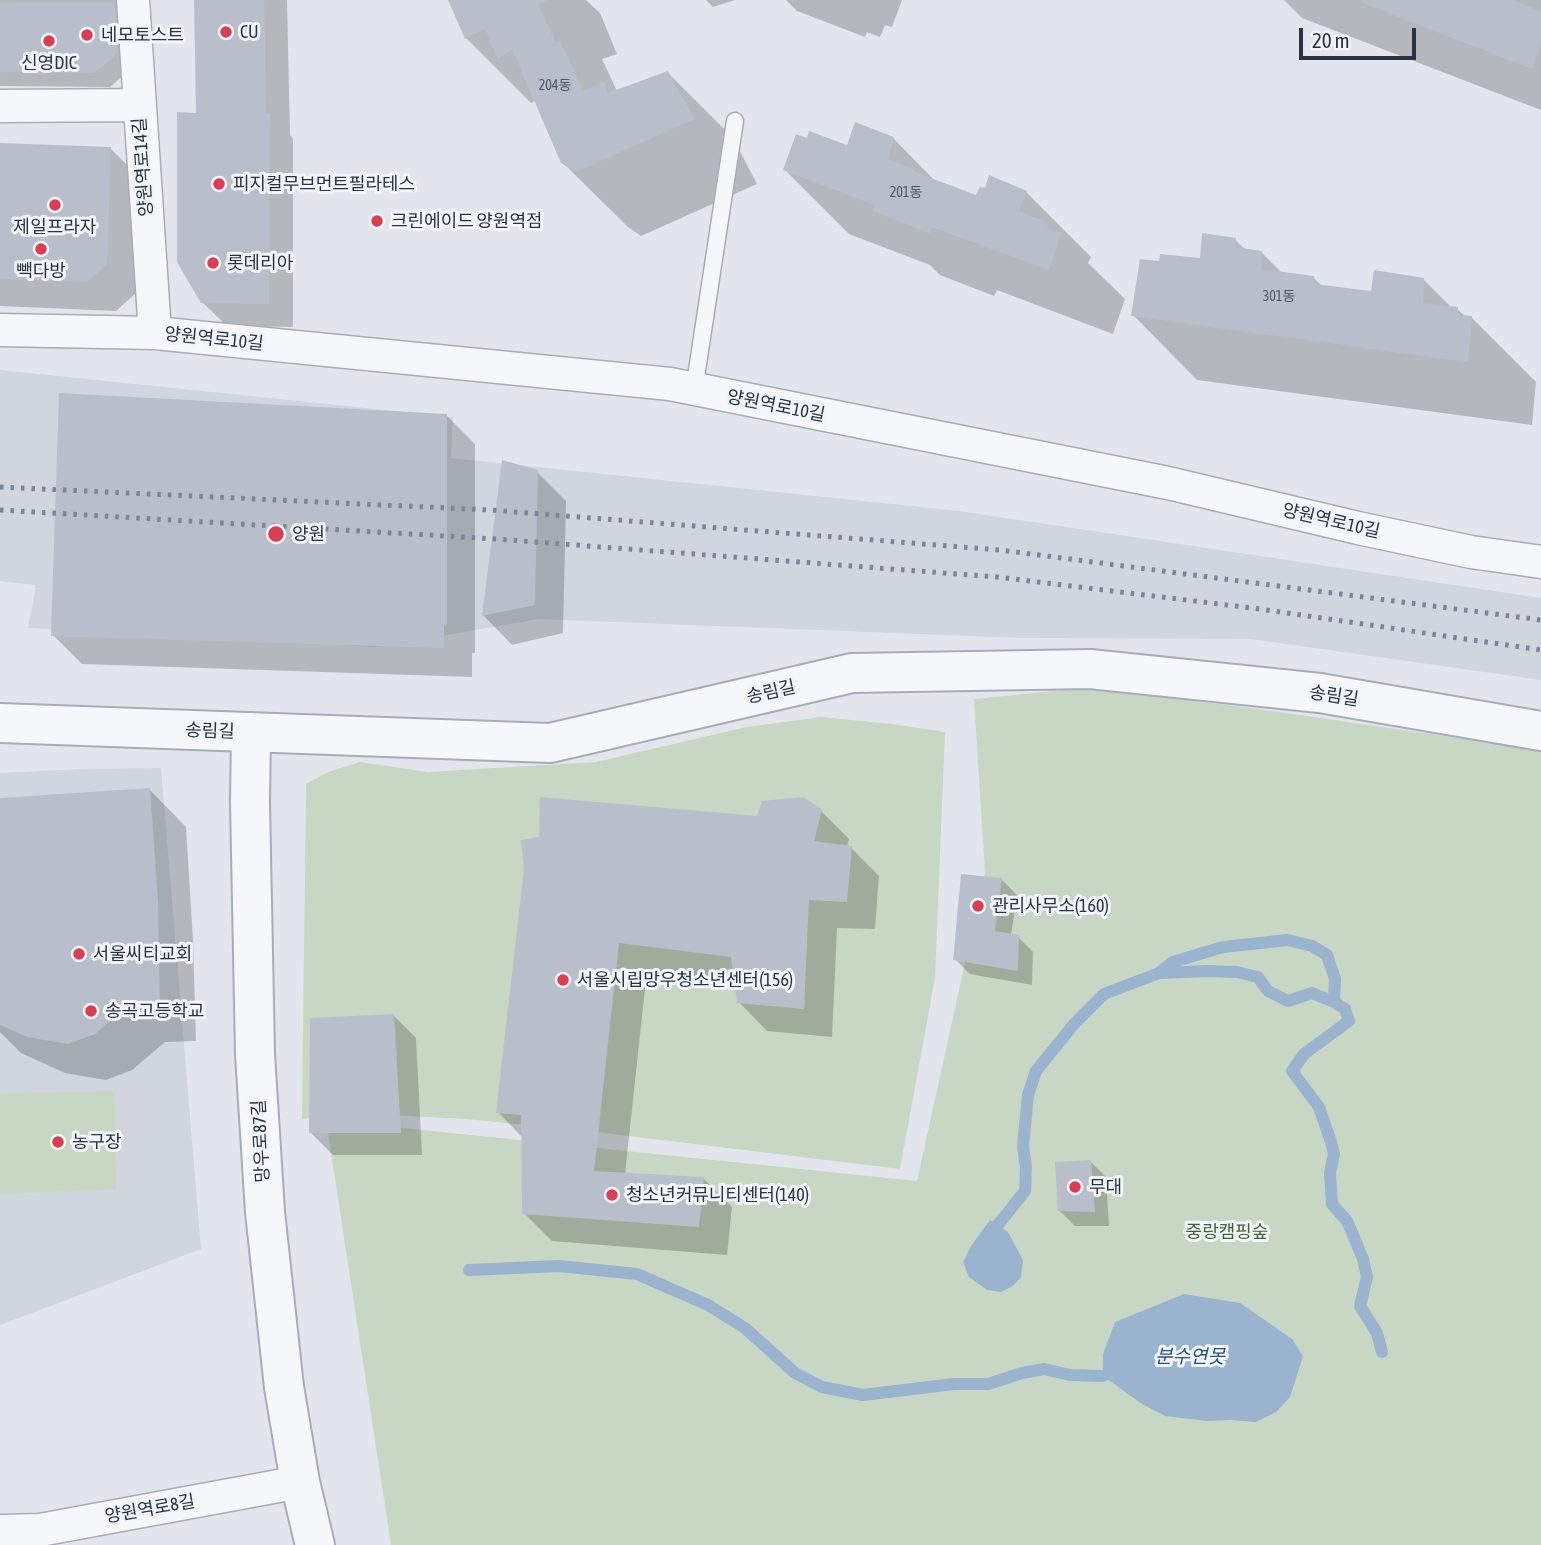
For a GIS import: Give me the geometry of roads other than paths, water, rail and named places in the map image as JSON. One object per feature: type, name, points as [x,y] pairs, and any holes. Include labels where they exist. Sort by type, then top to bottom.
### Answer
[{"type":"street","name":"양원역로14길","points":[[133,0],[155,333]]},
{"type":"street","points":[[0,106],[139,105]]},
{"type":"street","name":"양원역로10길","points":[[0,330],[155,333],[670,384],[1168,483],[1471,552],[1541,562]]},
{"type":"street","name":"송림길","points":[[0,723],[550,743],[852,673],[1090,669],[1320,693],[1541,731]]},
{"type":"street","name":"망우로87길","points":[[251,732],[256,1054],[263,1186],[284,1387],[314,1545]]},
{"type":"street","name":"양원역로8길","points":[[0,1531],[28,1537],[300,1482]]},
{"type":"lane","points":[[694,390],[735,121]]},
{"type":"water","points":[[990,1220],[1008,1232],[1023,1260],[1021,1277],[1013,1286],[1001,1292],[987,1290],[969,1277],[963,1262]]},
{"type":"water","name":"분수연못","points":[[1184,1294],[1240,1303],[1292,1339],[1303,1356],[1290,1397],[1276,1412],[1256,1422],[1207,1421],[1165,1416],[1142,1404],[1103,1376],[1103,1354],[1115,1322]]},
{"type":"waterway","points":[[1159,973],[1173,962],[1223,947],[1288,940],[1312,946],[1327,955],[1335,979],[1334,1002]]},
{"type":"waterway","points":[[989,1236],[1025,1191],[1023,1146],[1028,1095],[1036,1071],[1074,1024],[1104,994],[1159,973],[1237,972],[1258,977],[1268,991],[1288,1001],[1312,993],[1334,1002],[1345,1009],[1349,1021],[1304,1054],[1292,1071],[1319,1107],[1331,1142],[1334,1154],[1330,1173],[1332,1204],[1347,1221],[1363,1259],[1367,1277],[1360,1306],[1377,1333],[1382,1352]]},
{"type":"waterway","points":[[469,1270],[559,1266],[637,1274],[708,1305],[745,1328],[795,1373],[822,1387],[863,1395],[954,1384],[988,1384],[1044,1369],[1070,1375],[1103,1376]]},
{"type":"railway","points":[[0,487],[490,510],[1000,550],[1541,620]]},
{"type":"railway","points":[[0,510],[496,539],[997,577],[1260,609],[1541,650]]},
{"type":"place","name":"CU","points":[[226,32]]},
{"type":"place","name":"네모토스트","points":[[87,35]]},
{"type":"place","name":"신영DIC","points":[[49,41]]},
{"type":"place","name":"피지컬무브먼트필라테스","points":[[219,184]]},
{"type":"place","name":"제일프라자","points":[[55,205]]},
{"type":"place","name":"크린에이드 양원역점","points":[[377,221]]},
{"type":"place","name":"빽다방","points":[[41,249]]},
{"type":"place","name":"롯데리아","points":[[213,263]]},
{"type":"place","name":"양원","points":[[276,534]]},
{"type":"place","name":"관리사무소(160)","points":[[978,906]]},
{"type":"place","name":"서울씨티교회","points":[[79,954]]},
{"type":"place","name":"서울시립망우청소년센터(156)","points":[[563,980]]},
{"type":"place","name":"송곡고등학교","points":[[91,1011]]},
{"type":"place","name":"농구장","points":[[58,1142]]},
{"type":"place","name":"무대","points":[[1075,1187]]},
{"type":"place","name":"청소년커뮤니티센터(140)","points":[[612,1195]]},
{"type":"park label","name":"중랑캠핑숲","points":[[1227,1232]]}]
